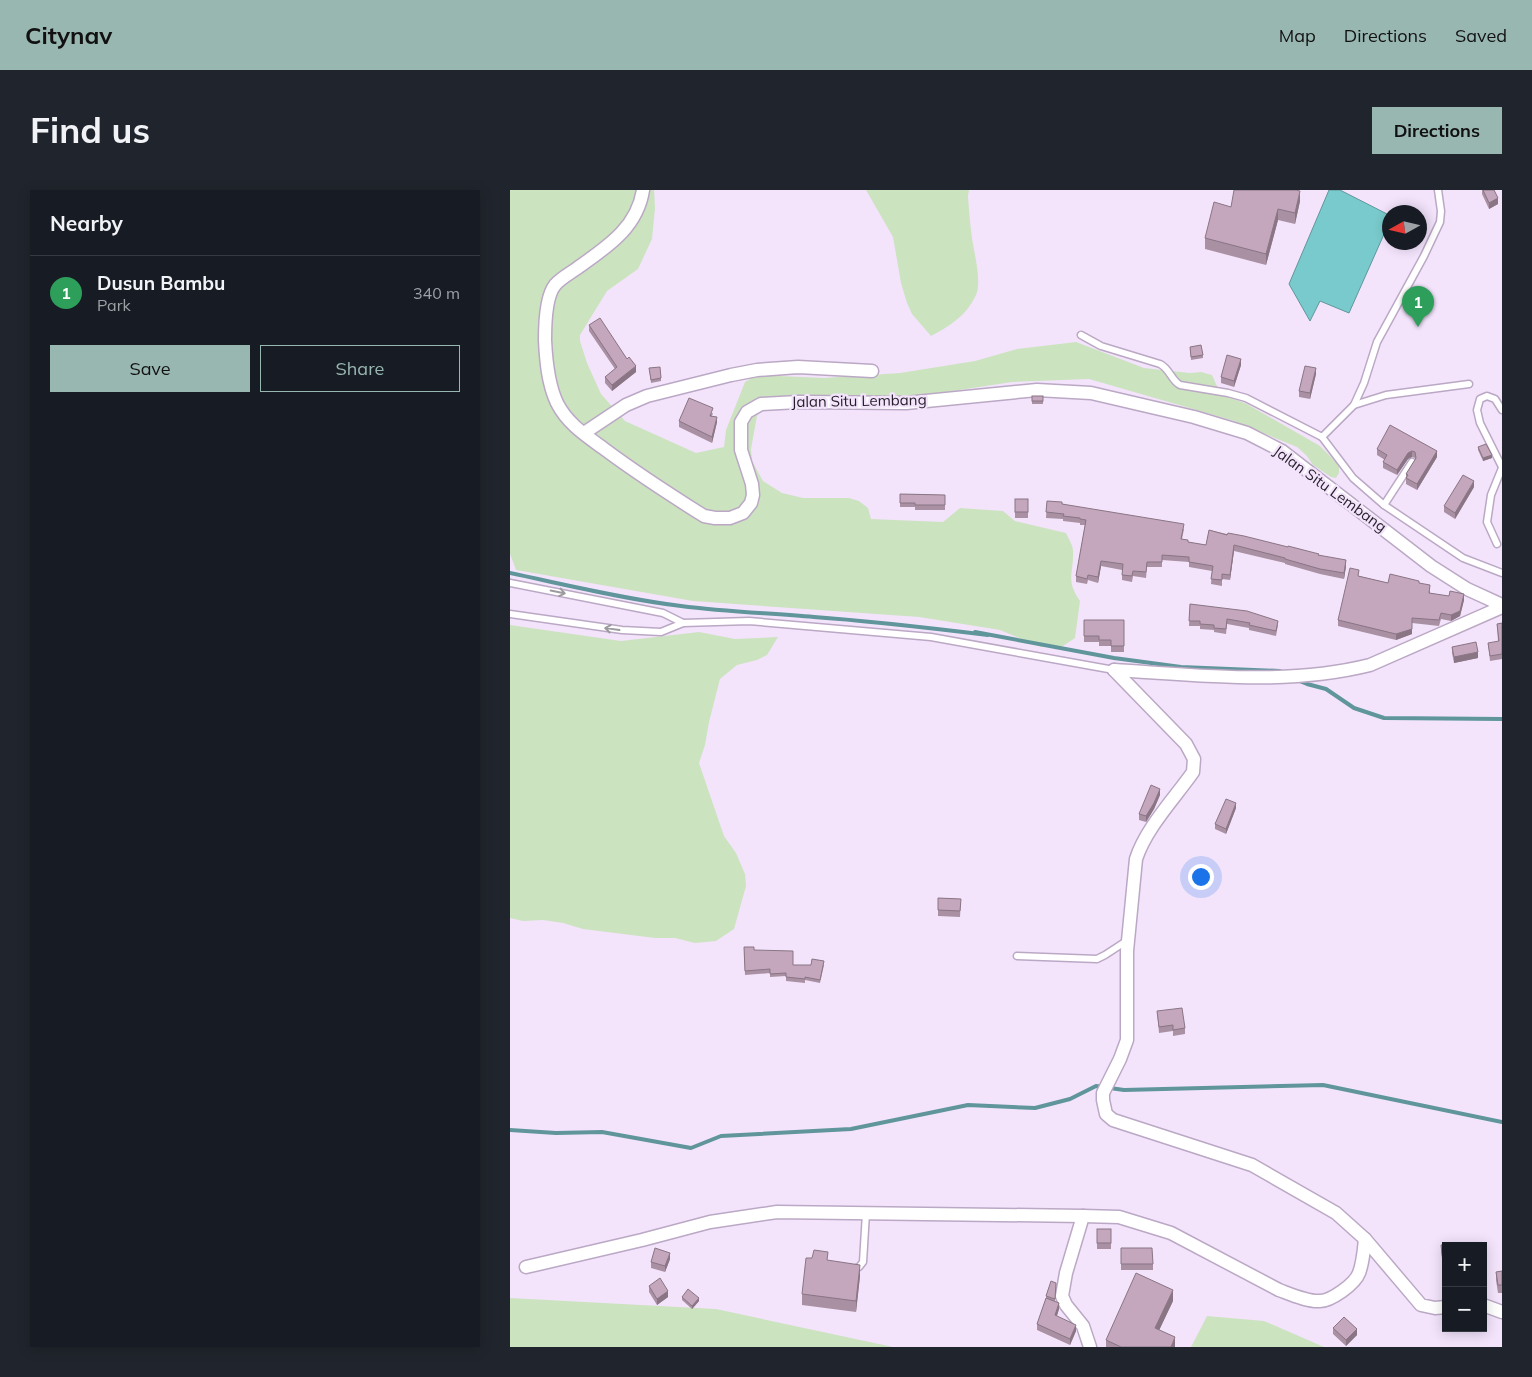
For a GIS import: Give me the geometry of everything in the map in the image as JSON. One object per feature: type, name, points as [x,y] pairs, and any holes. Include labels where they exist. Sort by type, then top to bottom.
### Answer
[{"type":"street","name":"Jalan Situ Lembang","points":[[642,190],[642,198],[619,237],[554,286],[550,295],[545,326],[546,362],[552,391],[572,425],[635,472],[704,516],[730,518],[743,512],[750,502],[753,495],[752,484],[741,450],[741,422],[747,412],[761,404],[798,402],[906,403],[1038,390],[1091,393],[1194,417],[1247,433],[1282,451],[1432,566],[1467,588],[1502,606]]},
{"type":"street","points":[[584,433],[626,405],[647,396],[731,375],[757,370],[798,367],[872,371]]},
{"type":"street","points":[[1114,670],[1264,678],[1349,670],[1370,666],[1502,606]]},
{"type":"street","points":[[1114,670],[1186,744],[1194,764],[1193,772],[1140,846],[1136,859],[1129,939],[1127,1040],[1103,1093],[1106,1114],[1113,1120],[1252,1165],[1336,1213],[1365,1239],[1421,1305],[1442,1307]]},
{"type":"street","points":[[526,1267],[710,1222],[777,1212],[1119,1217],[1171,1233],[1279,1290],[1320,1301],[1336,1295],[1359,1274],[1365,1239]]},
{"type":"street","points":[[1083,1216],[1066,1273],[1062,1296],[1066,1305],[1083,1326],[1090,1347]]},
{"type":"street","points":[[1487,1306],[1502,1312]]},
{"type":"lane","points":[[1322,437],[1354,405],[1364,383],[1377,342],[1424,256],[1440,222],[1441,211],[1438,190]]},
{"type":"lane","points":[[1081,335],[1101,346],[1167,367],[1175,382],[1180,385],[1228,392],[1246,398],[1322,437],[1353,478],[1384,505],[1463,558],[1502,573]]},
{"type":"lane","points":[[1354,405],[1386,395],[1469,384]]},
{"type":"lane","points":[[1497,544],[1487,522],[1491,495],[1502,467],[1480,423],[1477,410],[1480,399],[1487,396],[1495,400],[1502,410]]},
{"type":"lane","points":[[1384,505],[1412,462]]},
{"type":"lane","points":[[510,583],[663,613],[683,623]]},
{"type":"lane","points":[[510,614],[622,630],[661,632],[683,623],[749,621],[931,637],[1114,670]]},
{"type":"lane","points":[[1017,956],[1097,959],[1129,939]]},
{"type":"lane","points":[[846,1270],[853,1270],[863,1262],[866,1213]]},
{"type":"shaded area","points":[[510,190],[654,190],[655,208],[652,239],[638,269],[607,291],[580,335],[580,341],[587,363],[601,394],[625,421],[696,453],[724,447],[726,430],[745,382],[757,375],[824,378],[900,373],[975,361],[1017,349],[1076,342],[1144,368],[1190,373],[1201,372],[1212,375],[1221,395],[1245,403],[1320,446],[1339,465],[1339,473],[1336,478],[1331,477],[1313,465],[1297,447],[1231,420],[1089,379],[1012,382],[927,395],[886,398],[768,399],[757,416],[751,449],[752,461],[763,481],[782,493],[803,498],[849,498],[859,501],[868,508],[871,519],[943,522],[960,508],[1003,511],[1015,521],[1066,533],[1073,549],[1071,582],[1080,601],[1075,638],[1063,646],[1041,647],[1000,630],[919,617],[693,601],[516,570],[510,554]]},
{"type":"shaded area","points":[[866,190],[969,190],[968,196],[978,289],[972,302],[963,314],[931,336],[912,314],[907,303],[901,283],[893,237]]},
{"type":"shaded area","points":[[1329,190],[1340,190],[1382,211],[1382,239],[1349,313],[1320,301],[1310,321],[1289,284]]},
{"type":"shaded area","points":[[510,625],[621,641],[699,632],[735,639],[778,637],[767,655],[757,660],[737,665],[720,679],[699,763],[724,836],[736,853],[745,874],[746,886],[734,929],[716,941],[695,943],[675,938],[655,938],[583,929],[543,920],[523,921],[510,918]]},
{"type":"shaded area","points":[[510,1298],[716,1309],[893,1347],[510,1347]]},
{"type":"shaded area","points":[[1207,1316],[1264,1321],[1324,1347],[1191,1347]]},
{"type":"building","points":[[1234,190],[1300,191],[1295,213],[1278,209],[1266,254],[1205,238],[1214,202],[1231,207]]},
{"type":"building","points":[[1483,190],[1494,190],[1498,198],[1489,203]]},
{"type":"building","points":[[600,318],[627,359],[629,357],[636,366],[612,385],[605,377],[617,367],[589,325]]},
{"type":"building","points":[[1201,345],[1203,355],[1191,357],[1190,347]]},
{"type":"building","points":[[1227,355],[1241,359],[1234,381],[1221,377]]},
{"type":"building","points":[[1305,366],[1316,368],[1310,393],[1299,391]]},
{"type":"building","points":[[660,367],[661,378],[651,380],[649,368]]},
{"type":"building","points":[[1032,396],[1043,396],[1043,401],[1032,401]]},
{"type":"building","points":[[689,398],[713,408],[710,416],[717,417],[712,437],[679,421]]},
{"type":"building","points":[[1390,425],[1437,451],[1417,484],[1406,478],[1408,475],[1406,474],[1416,458],[1415,452],[1408,453],[1397,470],[1383,462],[1387,455],[1377,449]]},
{"type":"building","points":[[1486,444],[1492,455],[1483,458],[1478,447]]},
{"type":"building","points":[[1463,475],[1474,481],[1455,513],[1444,506]]},
{"type":"building","points":[[900,494],[945,495],[945,505],[900,503]]},
{"type":"building","points":[[1015,499],[1028,499],[1028,512],[1015,512]]},
{"type":"building","points":[[1047,501],[1184,524],[1181,539],[1188,540],[1188,542],[1206,545],[1209,530],[1227,535],[1228,533],[1244,536],[1318,555],[1346,560],[1344,573],[1320,569],[1234,545],[1230,575],[1222,574],[1222,580],[1211,579],[1213,566],[1189,562],[1189,557],[1162,555],[1162,562],[1147,562],[1146,572],[1133,571],[1132,576],[1122,575],[1123,564],[1101,561],[1098,577],[1088,575],[1087,579],[1076,576],[1086,520],[1063,516],[1064,514],[1046,512]]},
{"type":"building","points":[[1350,568],[1359,570],[1358,576],[1388,583],[1390,574],[1419,581],[1419,583],[1430,585],[1429,593],[1449,596],[1450,591],[1464,594],[1460,611],[1451,615],[1441,613],[1439,620],[1412,618],[1412,629],[1396,634],[1338,620]]},
{"type":"building","points":[[1190,604],[1247,611],[1278,621],[1276,631],[1249,625],[1250,623],[1227,619],[1226,629],[1214,628],[1214,625],[1200,624],[1200,621],[1189,621]]},
{"type":"building","points":[[1084,620],[1124,620],[1124,646],[1111,646],[1111,640],[1099,640],[1099,636],[1084,636]]},
{"type":"building","points":[[1502,623],[1502,654],[1490,656],[1488,643],[1499,641],[1497,624]]},
{"type":"building","points":[[1476,642],[1478,652],[1454,657],[1452,647]]},
{"type":"building","points":[[1151,785],[1160,789],[1146,816],[1139,814]]},
{"type":"building","points":[[1226,799],[1236,803],[1226,829],[1215,824]]},
{"type":"building","points":[[938,898],[961,899],[960,911],[938,910]]},
{"type":"building","points":[[744,947],[754,947],[754,950],[793,951],[793,965],[811,965],[812,959],[824,961],[820,980],[805,977],[805,979],[786,977],[786,973],[770,974],[770,969],[745,971]]},
{"type":"building","points":[[1182,1008],[1185,1028],[1173,1030],[1173,1025],[1159,1027],[1157,1011]]},
{"type":"building","points":[[1097,1229],[1111,1229],[1111,1243],[1097,1243]]},
{"type":"building","points":[[655,1248],[670,1253],[665,1266],[651,1262]]},
{"type":"building","points":[[1121,1248],[1152,1248],[1153,1264],[1121,1264]]},
{"type":"building","points":[[814,1250],[828,1252],[827,1260],[860,1265],[856,1301],[802,1294],[806,1258],[812,1258]]},
{"type":"building","points":[[1502,1271],[1502,1285],[1498,1285],[1496,1272]]},
{"type":"building","points":[[1136,1273],[1173,1290],[1155,1328],[1175,1337],[1171,1347],[1121,1347],[1106,1340]]},
{"type":"building","points":[[660,1278],[668,1291],[657,1299],[649,1286]]},
{"type":"building","points":[[1051,1281],[1056,1283],[1055,1299],[1046,1296]]},
{"type":"building","points":[[688,1289],[699,1298],[692,1306],[682,1297]]},
{"type":"building","points":[[1046,1298],[1059,1303],[1055,1315],[1076,1325],[1070,1339],[1037,1324]]},
{"type":"building","points":[[1344,1317],[1357,1329],[1346,1340],[1333,1328]]},
{"type":"waterway","points":[[510,573],[617,596],[681,606],[923,627],[988,635],[975,632],[1114,658],[1181,667],[1280,671]]},
{"type":"waterway","points":[[1297,680],[1326,689],[1354,708],[1384,718],[1502,719]]},
{"type":"waterway","points":[[510,1130],[556,1133],[602,1132],[691,1148],[721,1136],[851,1129],[968,1105],[1035,1108],[1070,1099],[1096,1086],[1124,1090],[1323,1085],[1502,1122]]},
{"type":"place","name":"Dusun Bambu","points":[[1418,327]]}]
